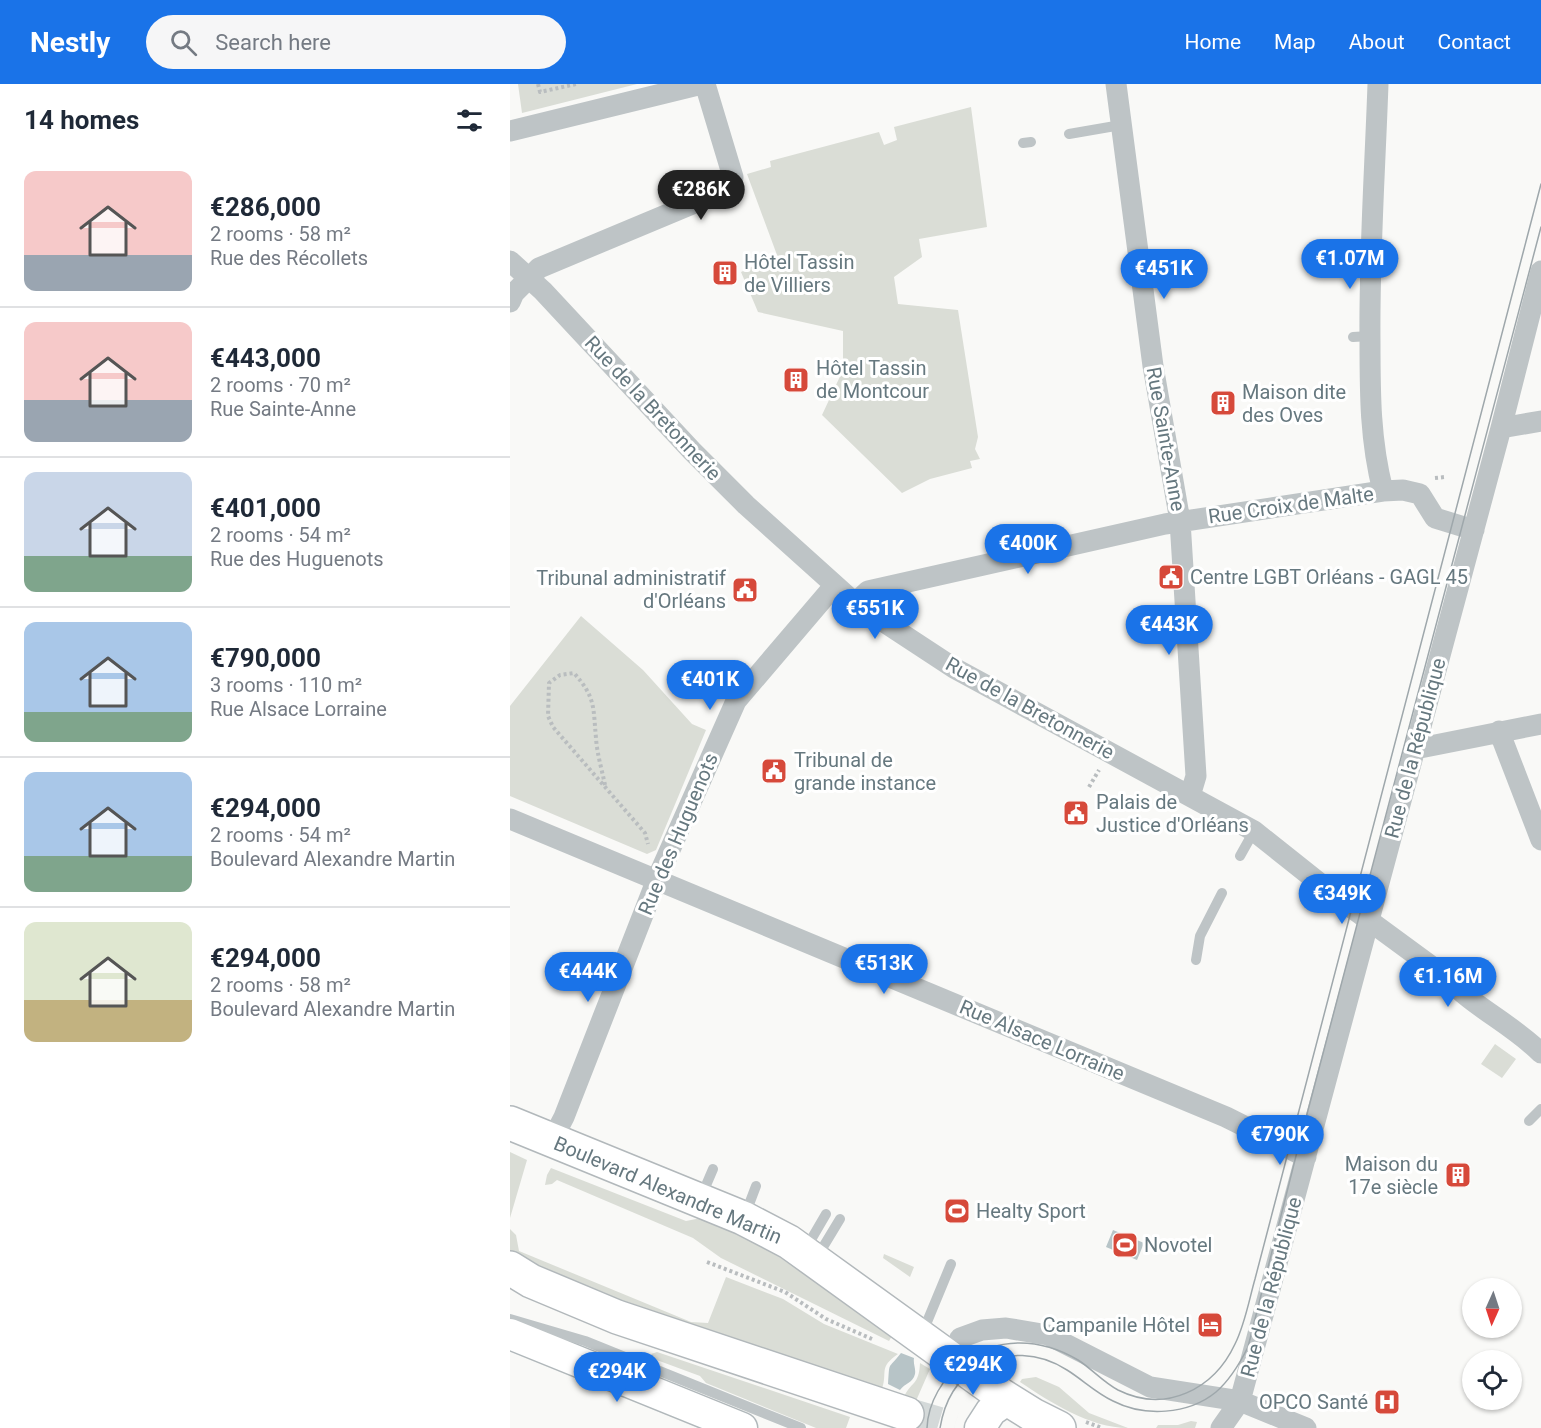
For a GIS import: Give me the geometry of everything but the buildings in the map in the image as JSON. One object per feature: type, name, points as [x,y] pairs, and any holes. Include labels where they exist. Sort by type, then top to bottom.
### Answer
[{"type":"main road","name":"Boulevard Alexandre Martin","points":[[510,1123],[556,1132],[702,1196],[753,1215],[789,1242],[814,1247],[938,1334],[1002,1397],[1059,1428]]},
{"type":"main road","points":[[510,1268],[531,1281],[617,1317],[904,1420],[626,1335],[510,1293]]},
{"type":"street","points":[[510,131],[704,84],[733,177],[728,189],[539,268],[514,293],[510,302]]},
{"type":"street","name":"Rue Sainte-Anne","points":[[1116,84],[1153,366],[1180,521],[1196,776],[1190,796]]},
{"type":"street","points":[[1378,84],[1361,336],[1377,465],[1383,491]]},
{"type":"street","name":"Rue de la Bretonnerie","points":[[510,261],[543,291],[738,497],[834,586],[861,597],[954,668],[1254,831],[1369,921],[1446,976],[1459,992],[1530,1042],[1541,1053]]},
{"type":"street","name":"Rue de la République","points":[[1221,1428],[1240,1401],[1474,530],[1541,271]]},
{"type":"street","points":[[1501,428],[1541,422]]},
{"type":"street","name":"Rue Croix de Malte","points":[[861,597],[1180,521],[1383,491],[1403,490],[1420,494],[1435,518],[1474,530]]},
{"type":"street","name":"Rue des Huguenots","points":[[556,1132],[657,879],[736,701],[834,586]]},
{"type":"street","points":[[1415,749],[1541,724]]},
{"type":"street","points":[[1499,731],[1541,840]]},
{"type":"street","name":"Rue Alsace Lorraine","points":[[510,819],[1226,1117],[1306,1157]]},
{"type":"street","points":[[938,1334],[1006,1328],[1048,1335],[1150,1387],[1240,1401],[1306,1428]]},
{"type":"street","points":[[513,1342],[719,1428]]},
{"type":"street","points":[[513,1342],[742,1428]]},
{"type":"street","points":[[980,1428],[1002,1397]]},
{"type":"lane","points":[[1069,134],[1121,125]]},
{"type":"lane","points":[[1240,856],[1254,831]]},
{"type":"lane","points":[[1196,960],[1200,936],[1222,892]]},
{"type":"lane","points":[[1529,1121],[1541,1109]]},
{"type":"lane","points":[[586,1142],[702,1196],[713,1169]]},
{"type":"lane","points":[[753,1215],[756,1186]]},
{"type":"lane","points":[[814,1247],[826,1214]]},
{"type":"lane","points":[[814,1247],[840,1219]]},
{"type":"lane","points":[[938,1334],[951,1264]]},
{"type":"lane","points":[[510,1319],[585,1341],[801,1428]]},
{"type":"path","points":[[538,84],[540,92],[576,84]]},
{"type":"path","points":[[605,785],[596,738],[596,717],[592,698],[574,673],[560,675],[549,683],[548,716],[553,727],[645,833],[649,849]]},
{"type":"path","points":[[1089,787],[1100,769]]},
{"type":"path","points":[[707,1262],[785,1292],[826,1319],[877,1341]]},
{"type":"shaded area","points":[[518,84],[637,84],[522,113]]},
{"type":"shaded area","points":[[971,107],[987,227],[919,239],[922,257],[894,277],[898,304],[958,310],[978,437],[975,449],[980,459],[970,461],[972,468],[930,479],[902,493],[822,415],[843,370],[843,331],[758,312],[741,272],[777,255],[747,174],[771,167],[770,161],[879,132],[884,145],[897,140],[894,127]]},
{"type":"shaded area","points":[[581,616],[643,670],[692,724],[706,730],[656,850],[647,854],[510,796],[510,706]]},
{"type":"shaded area","points":[[1495,1044],[1516,1059],[1502,1078],[1481,1064]]},
{"type":"shaded area","points":[[510,1152],[527,1160],[510,1218]]},
{"type":"shaded area","points":[[551,1168],[686,1221],[711,1216],[742,1228],[897,1327],[889,1341],[721,1258],[693,1238],[557,1180],[545,1185]]},
{"type":"shaded area","points":[[510,1229],[516,1235],[519,1251],[691,1322],[708,1323],[726,1277],[783,1299],[824,1324],[898,1354],[886,1366],[882,1389],[904,1397],[916,1380],[920,1363],[930,1369],[912,1410],[687,1332],[510,1258]]},
{"type":"shaded area","name":"Novotel","points":[[1113,1230],[1144,1243],[1137,1260],[1106,1247]]},
{"type":"shaded area","points":[[884,1254],[914,1267],[910,1277],[883,1258]]},
{"type":"shaded area","points":[[657,1352],[850,1417],[846,1428],[816,1428],[706,1383],[700,1376],[654,1359],[651,1354]]},
{"type":"shaded area","points":[[901,1353],[914,1358],[915,1372],[913,1379],[900,1390],[888,1384],[890,1366]]},
{"type":"shaded area","points":[[1036,1377],[1059,1387],[1089,1413],[1128,1428],[1099,1424],[1085,1419],[1020,1382],[1022,1379]]},
{"type":"shaded area","points":[[1191,1421],[1197,1422],[1195,1428],[1156,1428],[1158,1425],[1178,1425]]},
{"type":"tunnel","points":[[907,1414],[954,1428]]},
{"type":"tram line","points":[[927,1428],[930,1409],[949,1375],[976,1354],[1005,1344],[1035,1344],[1049,1347],[1078,1360],[1118,1390],[1136,1397],[1154,1399],[1171,1398],[1201,1385],[1215,1374],[1235,1344],[1242,1328],[1541,184]]},
{"type":"tram line","points":[[940,1428],[944,1410],[962,1379],[977,1368],[999,1358],[1022,1356],[1045,1360],[1067,1370],[1113,1401],[1138,1410],[1152,1411],[1179,1409],[1205,1400],[1226,1382],[1242,1359],[1248,1347],[1297,1152],[1541,227]]},
{"type":"place","name":"Hôtel Tassin de Villiers","points":[[725,273]]},
{"type":"place","name":"Hôtel Tassin de Montcour","points":[[796,380]]},
{"type":"place","name":"Maison dite des Oves","points":[[1223,403]]},
{"type":"place","name":"Centre LGBT Orléans - GAGL 45","points":[[1171,577]]},
{"type":"place","name":"Tribunal administratif d'Orléans","points":[[745,590]]},
{"type":"place","name":"Tribunal de grande instance","points":[[774,771]]},
{"type":"place","name":"Palais de Justice d'Orléans","points":[[1076,813]]},
{"type":"place","name":"Maison du 17e siècle","points":[[1458,1175]]},
{"type":"place","name":"Healty Sport","points":[[957,1211]]},
{"type":"place","name":"Novotel","points":[[1125,1245]]},
{"type":"place","name":"Campanile Hôtel","points":[[1210,1325]]},
{"type":"place","name":"OPCO Santé","points":[[1387,1402]]}]
